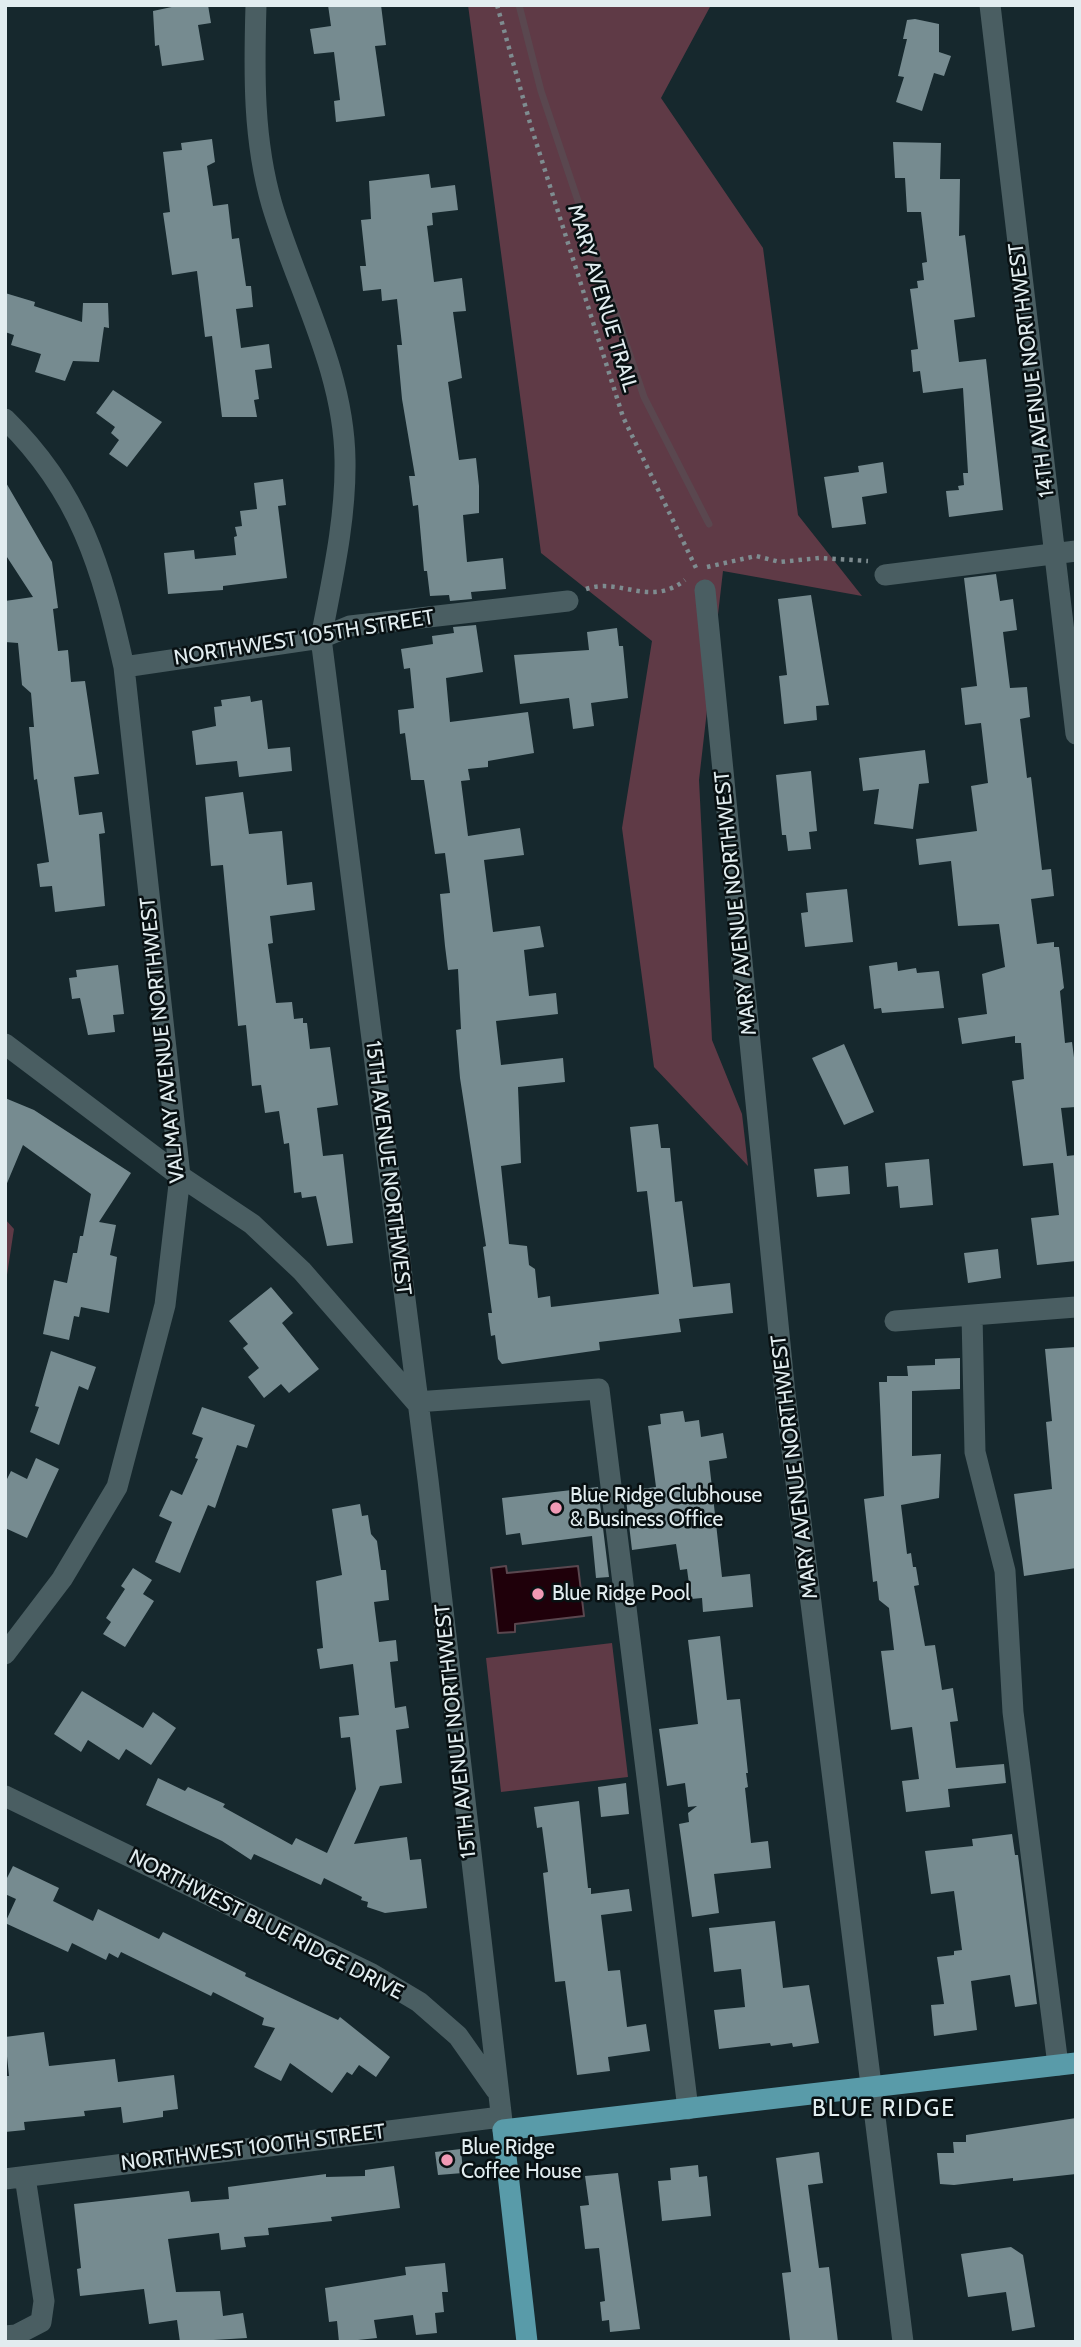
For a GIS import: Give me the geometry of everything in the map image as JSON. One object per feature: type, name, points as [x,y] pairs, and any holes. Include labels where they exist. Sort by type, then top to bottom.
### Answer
[{"type":"main road","name":"NORTHWEST 100TH STREET","points":[[502,2123],[688,2109],[1067,2064]]},
{"type":"main road","name":"15TH AVENUE NORTHWEST","points":[[502,2123],[527,2342]]},
{"type":"street","name":"15TH AVENUE NORTHWEST","points":[[256,5],[254,81],[264,175],[272,207],[326,356],[338,405],[345,458],[341,524],[321,638],[502,2123]]},
{"type":"street","name":"14TH AVENUE NORTHWEST","points":[[990,5],[1076,734]]},
{"type":"street","name":"VALMAY AVENUE NORTHWEST","points":[[5,419],[36,451],[63,487],[79,517],[106,593],[124,667],[180,1176],[165,1305],[117,1487],[62,1579],[5,1654]]},
{"type":"street","points":[[885,575],[1076,551]]},
{"type":"street","name":"MARY AVENUE NORTHWEST","points":[[705,590],[785,1394],[903,2342]]},
{"type":"street","name":"NORTHWEST 105TH STREET","points":[[124,667],[321,638],[350,626],[568,601]]},
{"type":"street","points":[[5,1044],[180,1176],[252,1224],[302,1271],[416,1402],[599,1389],[688,2109]]},
{"type":"street","points":[[895,1321],[1076,1307]]},
{"type":"street","points":[[972,1315],[975,1452],[1005,1571],[1013,1712],[1067,2064]]},
{"type":"street","name":"NORTHWEST BLUE RIDGE DRIVE","points":[[5,1796],[372,1974],[419,2002],[458,2036],[497,2091]]},
{"type":"street","name":"NORTHWEST 100TH STREET","points":[[15,2178],[502,2123]]},
{"type":"street","points":[[5,2336],[16,2335],[41,2322],[44,2301],[15,2178]]},
{"type":"path","name":"MARY AVENUE TRAIL","points":[[496,5],[622,417],[705,590]]},
{"type":"path","points":[[568,601],[579,591],[592,586],[652,594],[675,587],[697,570],[725,561],[756,556],[780,562],[819,558],[868,561],[885,575]]},
{"type":"shaded area","points":[[468,5],[711,5],[661,98],[763,248],[798,515],[862,596],[723,571],[699,780],[712,1040],[742,1114],[748,1166],[654,1067],[622,828],[652,641],[541,553]]},
{"type":"shaded area","points":[[5,1219],[14,1229],[5,1288]]},
{"type":"shaded area","name":"Blue Ridge Pool","points":[[506,1566],[507,1573],[578,1566],[584,1616],[515,1624],[515,1632],[498,1633],[491,1568]]},
{"type":"shaded area","points":[[612,1643],[628,1777],[501,1792],[486,1658]]},
{"type":"building","points":[[181,5],[208,5],[211,23],[198,25],[204,60],[162,66],[159,45],[155,46],[153,11]]},
{"type":"building","points":[[328,5],[381,5],[386,45],[375,46],[385,116],[336,122],[334,101],[340,100],[334,52],[314,54],[310,29],[331,26]]},
{"type":"building","points":[[907,20],[939,24],[939,52],[951,56],[944,76],[934,73],[922,111],[896,102],[904,77],[898,76],[907,39],[903,39]]},
{"type":"building","points":[[212,139],[215,162],[207,166],[213,206],[228,204],[232,239],[239,238],[246,286],[251,286],[253,307],[236,309],[241,348],[269,344],[272,368],[255,370],[259,399],[254,400],[257,417],[222,417],[212,336],[205,337],[197,271],[172,275],[163,213],[170,212],[163,152],[182,150],[181,143]]},
{"type":"building","points":[[893,142],[941,143],[940,179],[960,179],[959,236],[965,235],[975,317],[954,320],[959,362],[986,359],[1003,510],[949,517],[946,491],[959,490],[958,486],[964,485],[963,473],[968,473],[963,388],[923,393],[920,371],[913,372],[911,350],[918,349],[910,289],[918,288],[917,281],[924,280],[922,263],[927,262],[921,212],[907,212],[905,178],[895,178]]},
{"type":"building","points":[[429,174],[431,188],[455,185],[458,210],[432,213],[433,225],[427,226],[434,282],[462,278],[466,311],[453,312],[462,378],[448,382],[459,460],[476,458],[479,486],[479,513],[463,515],[467,562],[503,558],[506,589],[471,592],[472,599],[450,601],[449,595],[430,596],[427,571],[424,571],[418,505],[413,506],[409,476],[415,476],[402,399],[397,345],[402,345],[397,299],[382,301],[381,289],[363,291],[360,266],[366,266],[361,220],[371,219],[369,181]]},
{"type":"building","points":[[5,293],[35,302],[34,306],[82,322],[83,303],[108,303],[109,328],[104,327],[99,362],[73,361],[65,381],[35,372],[41,354],[11,345],[14,335],[5,332]]},
{"type":"building","points":[[113,390],[162,422],[127,467],[109,454],[119,440],[111,433],[115,427],[96,413]]},
{"type":"building","points":[[883,462],[887,493],[862,497],[866,524],[832,528],[824,477],[859,472],[858,466]]},
{"type":"building","points":[[283,479],[286,505],[278,506],[287,578],[223,586],[223,590],[168,594],[164,553],[194,550],[195,559],[236,555],[234,537],[237,536],[235,527],[242,526],[240,511],[257,509],[254,483]]},
{"type":"building","points":[[5,481],[52,562],[58,608],[53,609],[58,651],[68,650],[71,682],[85,681],[99,774],[74,777],[79,815],[102,812],[105,833],[99,834],[105,906],[55,912],[52,886],[40,887],[37,864],[49,862],[37,779],[34,780],[29,727],[34,727],[31,693],[22,685],[18,643],[5,642],[5,601],[33,597],[5,554]]},
{"type":"building","points":[[996,574],[1000,601],[1013,599],[1017,630],[1003,632],[1010,688],[1027,687],[1030,717],[1020,719],[1027,778],[1031,777],[1042,870],[1051,869],[1054,896],[1031,899],[1037,944],[1054,942],[1054,947],[1059,947],[1064,988],[1060,991],[1065,1043],[1072,1042],[1076,1073],[1076,1107],[1061,1108],[1067,1156],[1076,1155],[1076,1261],[1037,1265],[1031,1218],[1059,1215],[1053,1163],[1023,1166],[1012,1081],[1024,1079],[1021,1043],[1015,1043],[1015,1036],[962,1044],[958,1018],[987,1014],[982,974],[1005,967],[999,924],[958,926],[951,861],[919,865],[916,839],[977,831],[971,786],[988,783],[981,723],[965,725],[961,688],[977,686],[964,578]]},
{"type":"building","points":[[811,595],[829,705],[816,706],[817,720],[784,724],[779,676],[787,675],[778,599]]},
{"type":"building","points":[[476,625],[483,672],[446,678],[450,722],[528,712],[534,753],[488,761],[488,767],[468,769],[470,780],[461,781],[468,836],[520,828],[524,855],[484,860],[493,932],[540,926],[544,947],[524,950],[529,996],[556,993],[558,1014],[496,1021],[501,1065],[563,1058],[565,1082],[518,1087],[521,1163],[501,1166],[509,1244],[527,1246],[529,1265],[535,1269],[538,1298],[550,1296],[551,1307],[659,1294],[647,1191],[637,1192],[630,1127],[658,1124],[661,1148],[670,1148],[675,1202],[682,1201],[693,1287],[730,1283],[733,1313],[679,1319],[681,1332],[599,1342],[600,1350],[502,1364],[498,1359],[495,1335],[491,1336],[488,1313],[492,1313],[483,1247],[486,1246],[460,1078],[456,1030],[461,1029],[458,969],[448,970],[445,946],[440,894],[450,893],[445,853],[435,854],[424,780],[411,780],[405,733],[400,734],[398,710],[414,708],[410,668],[404,669],[401,649],[433,644],[432,636],[454,633],[453,627]]},
{"type":"building","points":[[617,628],[619,646],[623,646],[628,698],[591,703],[594,726],[573,729],[569,698],[520,704],[514,655],[589,650],[587,632]]},
{"type":"building","points":[[250,696],[251,702],[262,700],[268,749],[290,747],[292,771],[239,777],[237,761],[196,765],[192,731],[216,726],[214,707],[222,706],[221,700]]},
{"type":"building","points":[[925,750],[929,783],[919,784],[913,829],[874,824],[879,789],[863,791],[859,758]]},
{"type":"building","points":[[811,771],[817,831],[809,832],[811,849],[788,851],[786,835],[782,835],[776,775]]},
{"type":"building","points":[[243,792],[249,834],[282,831],[287,885],[312,882],[315,910],[270,916],[273,943],[268,944],[276,1003],[292,1002],[294,1019],[303,1018],[303,1023],[307,1023],[310,1049],[330,1047],[338,1105],[317,1108],[323,1156],[343,1154],[353,1243],[327,1246],[316,1196],[302,1198],[301,1192],[294,1193],[289,1143],[284,1144],[279,1111],[265,1113],[261,1085],[252,1086],[246,1025],[238,1026],[223,865],[211,866],[205,797]]},
{"type":"building","points":[[847,889],[853,942],[805,947],[801,913],[808,912],[806,893]]},
{"type":"building","points":[[897,962],[898,971],[916,968],[917,973],[939,971],[944,1008],[882,1013],[881,1008],[874,1009],[869,966]]},
{"type":"building","points":[[118,965],[124,1014],[113,1015],[115,1032],[88,1035],[80,998],[72,999],[69,978],[77,977],[76,970]]},
{"type":"building","points":[[844,1044],[874,1112],[844,1125],[812,1058]]},
{"type":"building","points":[[5,1098],[34,1110],[131,1173],[99,1222],[116,1225],[110,1255],[117,1257],[109,1313],[81,1307],[79,1317],[74,1316],[69,1340],[43,1334],[54,1280],[67,1283],[73,1253],[77,1253],[80,1236],[83,1236],[91,1194],[23,1145],[5,1188]]},
{"type":"building","points":[[929,1159],[933,1205],[900,1208],[898,1186],[887,1187],[885,1163]]},
{"type":"building","points":[[848,1166],[850,1194],[817,1197],[814,1169]]},
{"type":"building","points":[[998,1249],[1001,1278],[968,1283],[964,1253]]},
{"type":"building","points":[[271,1287],[293,1313],[282,1323],[319,1369],[289,1393],[281,1384],[264,1398],[248,1377],[259,1368],[243,1348],[248,1344],[229,1321]]},
{"type":"building","points":[[1076,1347],[1076,1568],[1024,1576],[1014,1494],[1052,1489],[1046,1422],[1052,1421],[1045,1349]]},
{"type":"building","points":[[51,1351],[96,1367],[88,1390],[79,1386],[59,1445],[30,1432],[39,1407],[35,1406]]},
{"type":"building","points":[[960,1358],[960,1389],[912,1391],[912,1456],[941,1454],[939,1498],[901,1505],[907,1554],[911,1553],[913,1567],[916,1567],[919,1585],[914,1586],[925,1646],[935,1645],[942,1690],[953,1688],[958,1721],[950,1722],[956,1768],[1004,1764],[1006,1783],[948,1789],[950,1807],[906,1812],[902,1781],[919,1779],[912,1727],[891,1730],[881,1651],[894,1650],[889,1608],[879,1600],[877,1581],[873,1582],[864,1499],[884,1496],[879,1382],[887,1382],[887,1376],[908,1376],[907,1366],[935,1365],[935,1359]]},
{"type":"building","points":[[202,1407],[255,1425],[247,1448],[237,1445],[215,1508],[208,1505],[180,1573],[155,1562],[172,1522],[159,1516],[171,1490],[182,1495],[198,1459],[195,1458],[203,1438],[192,1434]]},
{"type":"building","points":[[683,1411],[685,1422],[699,1420],[701,1437],[723,1433],[727,1458],[709,1461],[722,1577],[750,1574],[753,1607],[703,1612],[702,1598],[691,1599],[687,1569],[680,1570],[676,1544],[632,1550],[625,1491],[656,1487],[648,1426],[661,1424],[660,1414]]},
{"type":"building","points":[[36,1458],[59,1469],[27,1538],[5,1528],[5,1483],[11,1471],[27,1479]]},
{"type":"building","name":"Blue Ridge Clubhouse & Business Office","points":[[598,1487],[609,1577],[596,1578],[592,1536],[522,1545],[520,1533],[506,1535],[502,1498]]},
{"type":"building","points":[[360,1504],[362,1516],[368,1515],[371,1534],[377,1541],[381,1570],[386,1570],[389,1600],[374,1602],[379,1642],[396,1640],[398,1661],[390,1662],[395,1708],[406,1706],[409,1728],[396,1730],[402,1783],[380,1786],[354,1844],[407,1837],[410,1860],[421,1859],[427,1908],[385,1913],[367,1907],[368,1902],[361,1900],[362,1897],[324,1878],[321,1885],[254,1854],[251,1860],[222,1841],[146,1805],[158,1778],[185,1791],[188,1787],[225,1804],[223,1807],[292,1845],[296,1838],[327,1853],[356,1789],[350,1737],[341,1738],[339,1717],[359,1715],[353,1664],[320,1669],[317,1649],[323,1648],[316,1581],[342,1575],[332,1509]]},
{"type":"building","points":[[133,1568],[152,1580],[143,1594],[154,1601],[125,1647],[103,1634],[111,1622],[106,1618],[125,1589],[121,1586]]},
{"type":"building","points":[[720,1636],[727,1700],[740,1699],[748,1773],[748,1787],[745,1788],[751,1843],[768,1841],[771,1868],[714,1874],[719,1913],[692,1917],[679,1824],[689,1822],[688,1813],[697,1806],[688,1807],[685,1783],[667,1786],[659,1729],[698,1724],[688,1640]]},
{"type":"building","points":[[82,1691],[143,1728],[153,1712],[176,1728],[151,1765],[126,1749],[119,1760],[88,1740],[81,1752],[54,1734]]},
{"type":"building","points":[[626,1783],[629,1814],[601,1817],[598,1787]]},
{"type":"building","points":[[579,1801],[588,1888],[591,1888],[591,1894],[629,1889],[632,1911],[601,1915],[608,1971],[620,1970],[627,2027],[646,2024],[650,2051],[608,2057],[610,2071],[577,2075],[565,1981],[555,1982],[543,1873],[548,1872],[542,1827],[537,1828],[534,1807]]},
{"type":"building","points":[[1012,1834],[1015,1855],[1018,1855],[1037,2004],[1015,2007],[1010,1975],[971,1981],[977,2030],[934,2036],[931,2005],[944,2004],[937,1957],[954,1955],[954,1951],[962,1950],[954,1891],[931,1894],[925,1851],[973,1846],[972,1839]]},
{"type":"building","points":[[13,1866],[59,1888],[53,1901],[93,1921],[98,1909],[159,1939],[163,1932],[246,1973],[245,1976],[338,2020],[340,2017],[390,2057],[376,2077],[359,2065],[352,2075],[347,2072],[332,2093],[290,2063],[281,2081],[254,2067],[275,2028],[262,2025],[264,2018],[213,1992],[211,1996],[121,1952],[118,1958],[109,1953],[106,1960],[72,1943],[68,1952],[5,1923],[16,1899],[5,1894],[5,1882]]},
{"type":"building","points":[[775,1921],[783,1988],[809,1985],[819,2043],[793,2047],[792,2043],[771,2046],[770,2043],[719,2049],[714,2010],[745,2007],[741,1969],[714,1972],[709,1928]]},
{"type":"building","points":[[44,2032],[49,2066],[115,2059],[118,2082],[174,2075],[178,2109],[163,2111],[163,2117],[123,2123],[121,2107],[84,2111],[85,2116],[24,2122],[25,2130],[5,2132],[5,2076],[9,2076],[5,2037]]},
{"type":"building","points":[[1076,2118],[1076,2174],[1013,2181],[1013,2178],[954,2185],[940,2184],[937,2153],[954,2153],[953,2142],[966,2142],[966,2135]]},
{"type":"building","name":"Blue Ridge Coffee House","points":[[461,2149],[463,2173],[438,2175],[435,2152]]},
{"type":"building","points":[[819,2152],[823,2183],[808,2185],[819,2268],[829,2267],[838,2342],[790,2340],[782,2273],[791,2272],[776,2158]]},
{"type":"building","points":[[698,2165],[699,2177],[707,2176],[711,2216],[662,2221],[658,2181],[671,2180],[670,2168]]},
{"type":"building","points":[[394,2166],[400,2208],[331,2217],[332,2221],[268,2228],[269,2235],[244,2237],[246,2247],[221,2250],[219,2233],[168,2239],[176,2292],[220,2291],[223,2316],[243,2313],[247,2338],[180,2342],[177,2320],[149,2324],[144,2289],[80,2296],[77,2269],[81,2268],[74,2204],[189,2191],[191,2202],[229,2199],[228,2187],[326,2174],[326,2177],[365,2176],[365,2170]]},
{"type":"building","points":[[618,2173],[640,2329],[610,2332],[609,2320],[602,2321],[600,2302],[605,2301],[599,2248],[585,2249],[580,2206],[589,2205],[585,2176]]},
{"type":"building","points":[[1011,2247],[1023,2255],[1035,2327],[1012,2331],[1006,2292],[968,2297],[961,2254]]},
{"type":"building","points":[[445,2263],[448,2292],[442,2292],[444,2312],[435,2313],[437,2333],[416,2335],[413,2315],[374,2320],[377,2338],[339,2342],[337,2321],[329,2322],[325,2288],[406,2275],[405,2267]]},
{"type":"waterway","points":[[519,5],[541,91],[644,397],[709,524]]},
{"type":"place","name":"Blue Ridge Clubhouse & Business Office","points":[[556,1508]]},
{"type":"place","name":"Blue Ridge Pool","points":[[538,1594]]},
{"type":"place","name":"Blue Ridge Coffee House","points":[[447,2160]]},
{"type":"district","name":"BLUE RIDGE","points":[[884,2109]]}]
